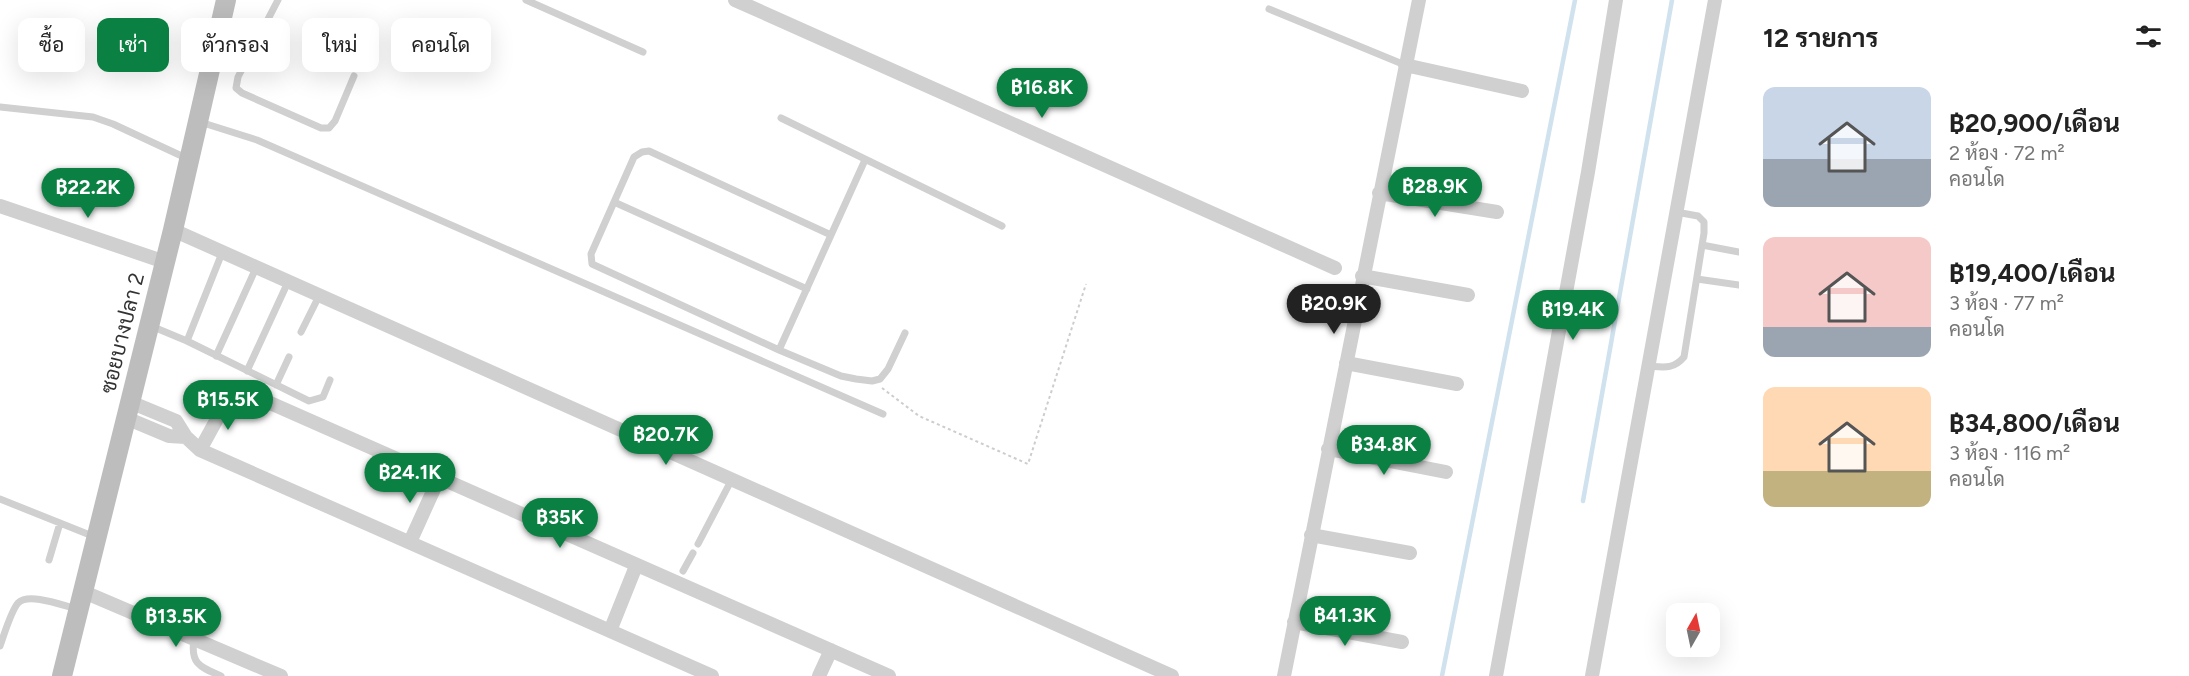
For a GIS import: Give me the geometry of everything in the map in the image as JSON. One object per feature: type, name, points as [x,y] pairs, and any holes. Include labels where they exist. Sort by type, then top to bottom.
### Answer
[{"type":"street","name":"ซอยบางปลา 2","points":[[62,676],[173,230],[226,0]]},
{"type":"street","points":[[735,0],[1335,267]]},
{"type":"street","points":[[1284,676],[1362,276],[1419,0]]},
{"type":"street","points":[[1496,676],[1591,155],[1616,0]]},
{"type":"street","points":[[1592,676],[1715,0]]},
{"type":"street","points":[[1405,65],[1522,92]]},
{"type":"street","points":[[1379,193],[1497,212]]},
{"type":"street","points":[[0,206],[165,262]]},
{"type":"street","points":[[173,230],[1172,676]]},
{"type":"street","points":[[1362,276],[1468,295]]},
{"type":"street","points":[[1346,363],[1457,384]]},
{"type":"street","points":[[200,450],[229,397],[234,392],[245,392],[890,676]]},
{"type":"street","points":[[128,410],[176,421],[186,437],[200,450],[712,676]]},
{"type":"street","points":[[1328,449],[1446,472]]},
{"type":"street","points":[[410,542],[439,478]]},
{"type":"street","points":[[1311,535],[1410,554]]},
{"type":"street","points":[[610,631],[636,566]]},
{"type":"street","points":[[82,601],[194,639],[281,676]]},
{"type":"street","points":[[1294,622],[1402,642]]},
{"type":"street","points":[[819,676],[831,651]]},
{"type":"lane","points":[[278,0],[238,77],[236,88],[242,93],[321,128],[329,128],[336,121],[354,76]]},
{"type":"lane","points":[[526,0],[643,52]]},
{"type":"lane","points":[[1269,9],[1405,65]]},
{"type":"lane","points":[[0,107],[93,117],[189,159]]},
{"type":"lane","points":[[781,118],[1002,226]]},
{"type":"lane","points":[[198,121],[257,140],[883,414]]},
{"type":"lane","points":[[831,235],[649,151],[634,157],[591,254],[592,264],[841,376],[872,381],[880,379],[888,369],[905,333]]},
{"type":"lane","points":[[779,350],[865,160]]},
{"type":"lane","points":[[614,202],[807,289]]},
{"type":"lane","points":[[1648,366],[1671,367],[1684,357],[1704,222],[1698,216],[1675,212]]},
{"type":"lane","points":[[1702,245],[1739,252]]},
{"type":"lane","points":[[187,341],[222,253]]},
{"type":"lane","points":[[216,356],[256,268]]},
{"type":"lane","points":[[1697,279],[1739,285]]},
{"type":"lane","points":[[248,371],[288,282]]},
{"type":"lane","points":[[301,332],[319,296]]},
{"type":"lane","points":[[149,325],[187,341],[309,402],[323,397],[330,380]]},
{"type":"lane","points":[[276,385],[289,357]]},
{"type":"lane","points":[[698,544],[732,478]]},
{"type":"lane","points":[[0,499],[97,538]]},
{"type":"lane","points":[[49,560],[60,523]]},
{"type":"lane","points":[[683,571],[693,553]]},
{"type":"lane","points":[[0,646],[17,603],[25,598],[82,601]]},
{"type":"lane","points":[[194,639],[192,655],[195,660],[201,667],[221,676]]},
{"type":"path","points":[[872,381],[919,416],[1028,464],[1086,284]]},
{"type":"waterway","points":[[1442,676],[1575,0]]},
{"type":"waterway","points":[[1583,501],[1672,0]]}]
